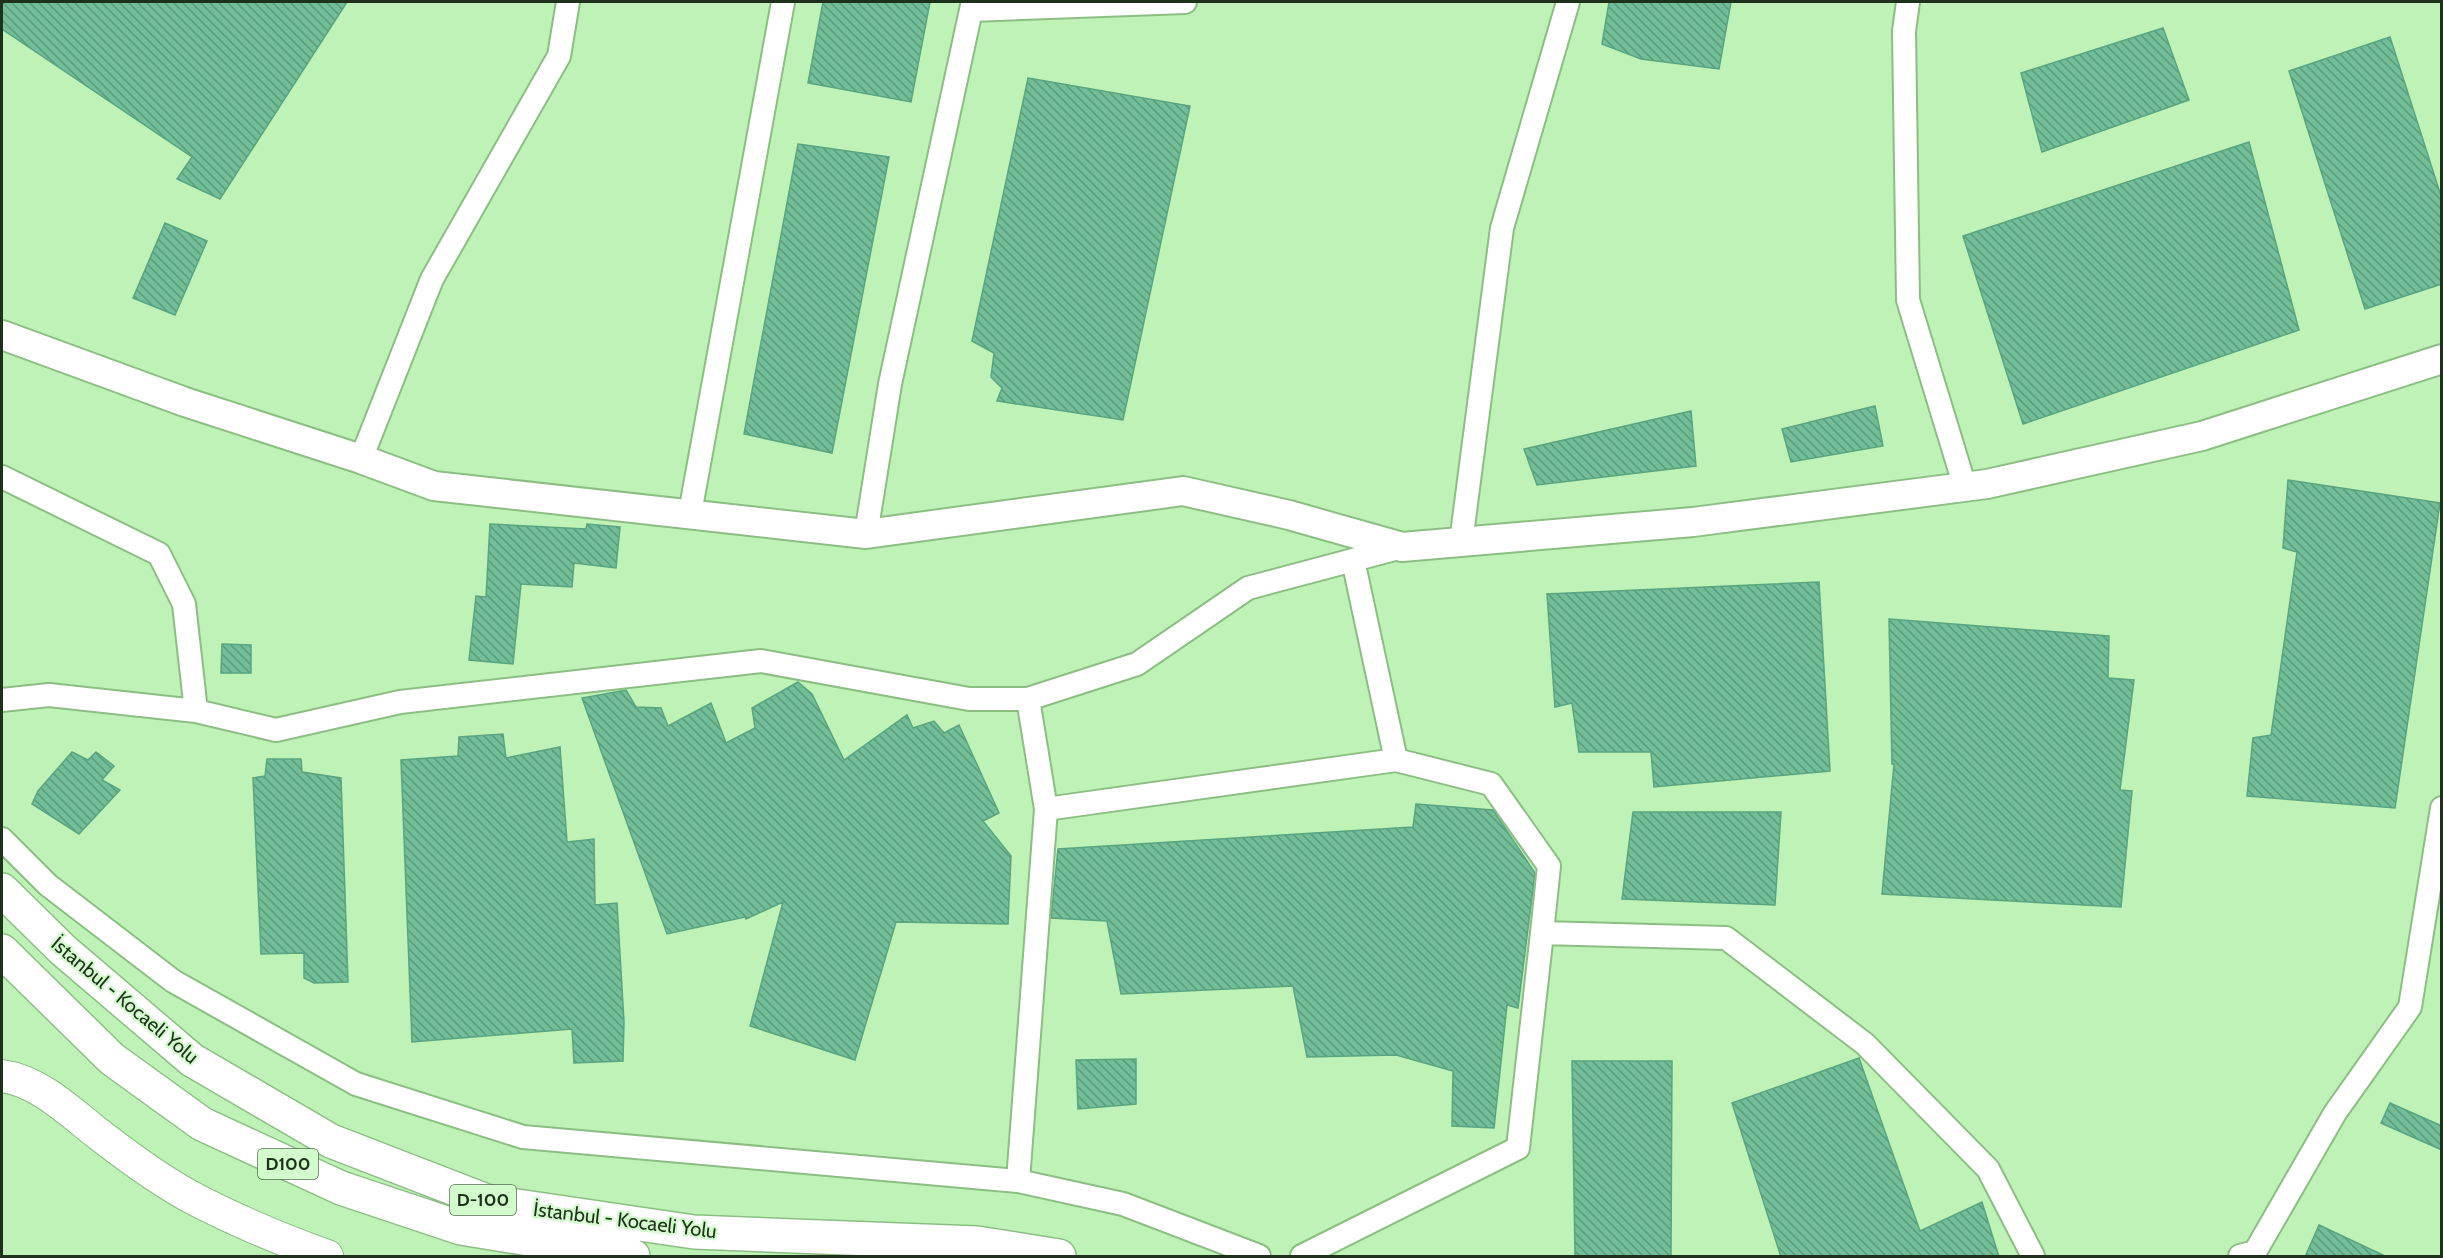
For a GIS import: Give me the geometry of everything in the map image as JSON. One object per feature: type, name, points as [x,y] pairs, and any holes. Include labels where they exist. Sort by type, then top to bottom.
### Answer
[{"type":"highway","name":"İstanbul - Kocaeli Yolu","points":[[2,890],[63,950],[192,1060],[331,1141],[489,1202],[694,1232],[977,1243],[1059,1257]]},
{"type":"highway","name":"D100","points":[[2,951],[112,1059],[202,1125],[341,1188],[460,1228],[624,1256]]},
{"type":"main road","points":[[2,1076],[13,1077],[38,1088],[124,1154],[188,1195],[327,1257]]},
{"type":"street","points":[[361,459],[432,279],[560,56],[568,2]]},
{"type":"street","points":[[690,513],[783,2]]},
{"type":"street","points":[[866,534],[890,384],[972,6],[1185,2]]},
{"type":"street","points":[[1461,542],[1502,228],[1568,2]]},
{"type":"street","points":[[1908,2],[1904,31],[1908,300],[1965,487]]},
{"type":"street","points":[[2,335],[185,402],[361,459],[434,486],[866,534],[1183,491],[1289,515],[1402,547]]},
{"type":"street","points":[[2,700],[50,695],[196,711],[276,730],[400,702],[761,661],[969,699],[1028,699],[1137,664],[1248,588],[1402,547],[1693,522],[1998,482],[2202,436],[2442,359]]},
{"type":"street","points":[[2,477],[159,554],[184,604],[196,711]]},
{"type":"street","points":[[1353,560],[1396,760]]},
{"type":"street","points":[[1018,1181],[1046,808],[1028,699]]},
{"type":"street","points":[[1046,808],[1396,760],[1491,784],[1549,867],[1518,1148],[1302,1257]]},
{"type":"street","points":[[2240,1257],[2255,1252],[2335,1113],[2410,1007],[2442,808]]},
{"type":"street","points":[[2,839],[48,885],[173,981],[356,1084],[523,1137],[1018,1181],[1123,1204],[1259,1257]]},
{"type":"street","points":[[1542,933],[1726,938],[1865,1044],[1988,1169],[2033,1257]]},
{"type":"building","points":[[2,2],[347,2],[220,199],[177,179],[192,157],[2,29]]},
{"type":"building","points":[[823,2],[930,2],[911,102],[808,83]]},
{"type":"building","points":[[1609,2],[1731,2],[1719,69],[1641,59],[1602,44]]},
{"type":"building","points":[[2163,28],[2189,100],[2042,152],[2021,73]]},
{"type":"building","points":[[2390,37],[2442,199],[2442,284],[2365,309],[2289,71]]},
{"type":"building","points":[[1028,78],[1190,106],[1123,420],[997,401],[1002,388],[991,377],[994,353],[972,341]]},
{"type":"building","points":[[2249,142],[2299,330],[2023,424],[1963,236]]},
{"type":"building","points":[[798,144],[889,157],[832,453],[744,434]]},
{"type":"building","points":[[165,223],[207,241],[175,315],[133,298]]},
{"type":"building","points":[[1875,406],[1883,446],[1791,462],[1782,429]]},
{"type":"building","points":[[1691,411],[1696,466],[1537,485],[1524,449]]},
{"type":"building","points":[[2288,480],[2440,503],[2395,808],[2247,796],[2253,738],[2271,735],[2297,552],[2283,548]]},
{"type":"building","points":[[490,524],[586,529],[587,524],[620,527],[616,568],[574,563],[572,587],[521,584],[513,664],[469,660],[476,596],[486,597]]},
{"type":"building","points":[[1819,582],[1830,771],[1654,787],[1651,752],[1579,752],[1572,703],[1555,707],[1547,594]]},
{"type":"building","points":[[1889,619],[2109,636],[2108,678],[2134,680],[2120,790],[2132,791],[2121,907],[1882,894],[1894,764],[1892,764]]},
{"type":"building","points":[[222,644],[251,645],[251,673],[221,673]]},
{"type":"building","points":[[798,682],[812,694],[844,760],[907,715],[913,728],[934,721],[944,733],[959,725],[999,813],[983,821],[1011,856],[1008,924],[896,922],[855,1060],[750,1026],[783,902],[746,919],[745,917],[667,934],[582,698],[626,690],[636,707],[661,708],[668,726],[711,703],[726,743],[755,728],[752,708]]},
{"type":"building","points":[[503,734],[506,758],[560,747],[567,842],[594,839],[595,905],[617,903],[624,1022],[623,1061],[574,1063],[572,1029],[412,1042],[401,760],[458,756],[459,737]]},
{"type":"building","points":[[72,752],[88,760],[96,752],[114,766],[102,780],[120,790],[79,834],[32,804],[38,791]]},
{"type":"building","points":[[267,759],[301,759],[302,772],[341,778],[348,982],[314,983],[304,978],[304,953],[261,954],[253,778],[265,776]]},
{"type":"building","points":[[1416,804],[1493,810],[1535,873],[1518,1008],[1507,1005],[1494,1128],[1452,1126],[1453,1071],[1396,1055],[1307,1057],[1293,986],[1121,994],[1107,921],[1051,918],[1058,849],[1413,827]]},
{"type":"building","points":[[1633,812],[1781,812],[1775,905],[1622,899]]},
{"type":"building","points":[[1859,1058],[1920,1231],[1982,1202],[1999,1257],[1781,1257],[1732,1103]]},
{"type":"building","points":[[1136,1059],[1136,1104],[1078,1109],[1076,1060]]},
{"type":"building","points":[[1572,1061],[1672,1061],[1671,1257],[1575,1257]]},
{"type":"building","points":[[2390,1103],[2442,1126],[2442,1150],[2381,1123]]},
{"type":"building","points":[[2319,1225],[2387,1257],[2305,1257]]}]
